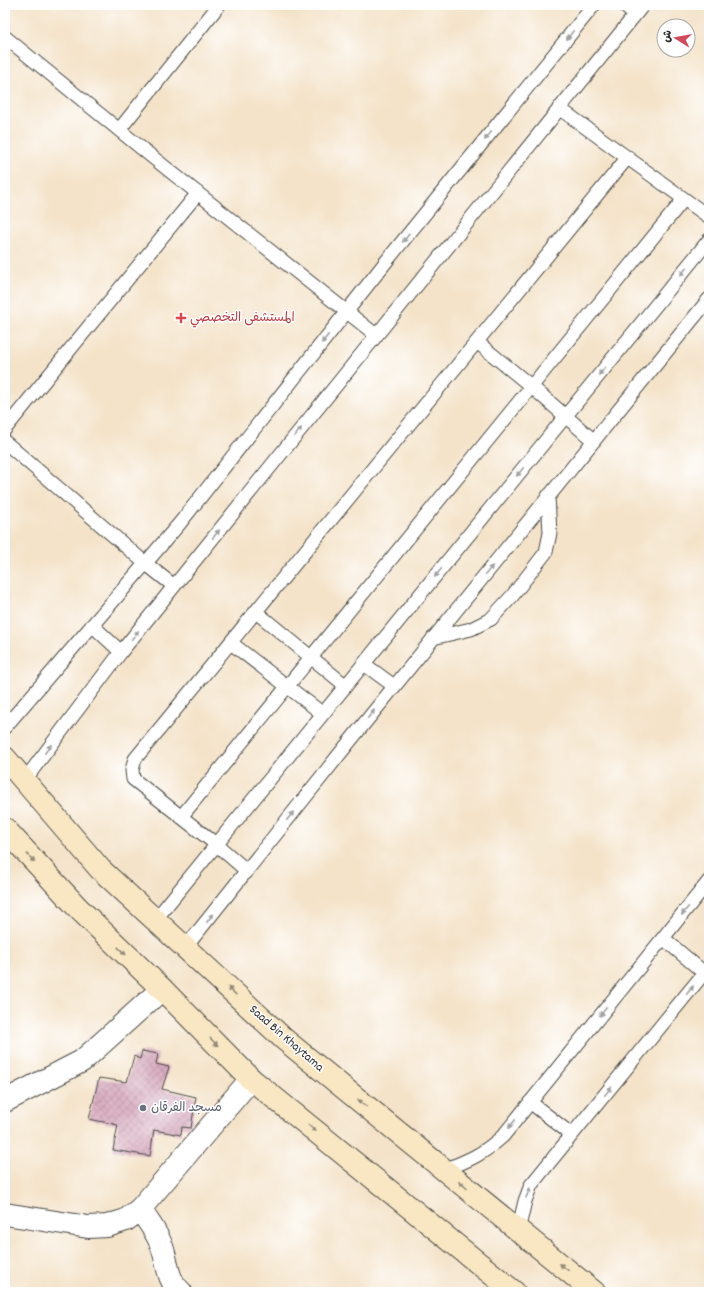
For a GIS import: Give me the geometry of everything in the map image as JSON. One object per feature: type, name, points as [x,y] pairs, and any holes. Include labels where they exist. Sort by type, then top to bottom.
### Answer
[{"type":"main road","name":"Saad Bin Khaytama","points":[[5,758],[100,869],[284,1040],[594,1292]]},
{"type":"main road","points":[[8,835],[78,908],[162,989],[251,1079],[514,1292]]},
{"type":"street","points":[[5,1101],[82,1061],[162,989]]},
{"type":"street","points":[[5,1214],[88,1226],[107,1226],[126,1220],[140,1209],[251,1079]]},
{"type":"street","points":[[140,1209],[162,1244],[166,1266],[174,1287],[181,1292]]},
{"type":"lane","points":[[119,130],[219,5]]},
{"type":"lane","points":[[5,726],[185,517],[347,312],[594,5]]},
{"type":"lane","points":[[623,5],[635,16]]},
{"type":"lane","points":[[24,781],[121,652],[643,5]]},
{"type":"lane","points":[[5,37],[376,336]]},
{"type":"lane","points":[[560,108],[709,217]]},
{"type":"lane","points":[[247,871],[217,845],[133,779],[132,770],[135,759],[628,158]]},
{"type":"lane","points":[[5,429],[198,193]]},
{"type":"lane","points":[[181,817],[312,658],[684,199]]},
{"type":"lane","points":[[155,920],[709,240]]},
{"type":"lane","points":[[186,948],[394,686],[709,299]]},
{"type":"lane","points":[[477,342],[532,386],[594,440]]},
{"type":"lane","points":[[5,442],[145,563],[174,586]]},
{"type":"lane","points":[[433,638],[471,629],[491,619],[513,595],[546,552],[550,533],[548,496]]},
{"type":"lane","points":[[256,612],[346,686]]},
{"type":"lane","points":[[92,625],[121,652]]},
{"type":"lane","points":[[231,642],[323,714]]},
{"type":"lane","points":[[364,664],[394,686]]},
{"type":"lane","points":[[444,1170],[472,1159],[490,1148],[503,1136],[709,880]]},
{"type":"lane","points":[[518,1231],[525,1201],[531,1184],[707,972],[663,938]]},
{"type":"lane","points":[[530,1102],[572,1135]]},
{"type":"building","name":"مسجد الفرقان","points":[[142,1051],[158,1054],[156,1064],[169,1067],[162,1089],[196,1097],[191,1128],[182,1127],[181,1135],[154,1130],[150,1156],[113,1150],[118,1125],[89,1119],[99,1078],[127,1082],[134,1056],[140,1059]]},
{"type":"place","name":"المستشفى التخصصي","points":[[181,318]]},
{"type":"place","name":"مسجد الفرقان","points":[[143,1108]]}]
